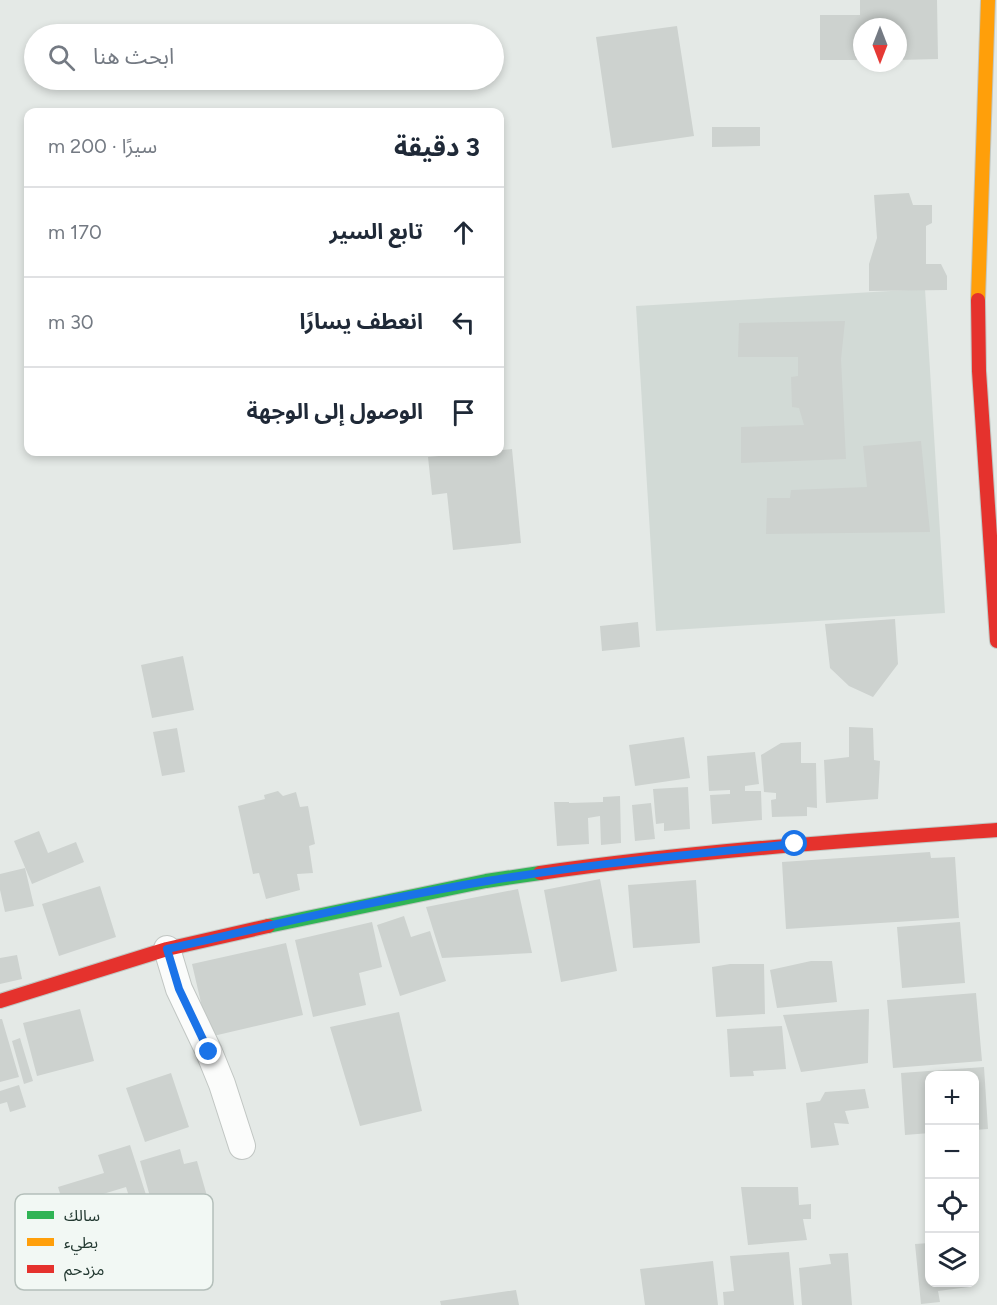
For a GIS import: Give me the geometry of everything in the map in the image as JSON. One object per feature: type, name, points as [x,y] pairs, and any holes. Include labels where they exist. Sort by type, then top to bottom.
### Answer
[{"type":"street","points":[[988,0],[988,287],[982,430],[997,641]]},
{"type":"street","points":[[0,1001],[167,949],[315,915],[464,886],[623,861],[795,844],[997,830]]},
{"type":"street","points":[[167,949],[179,989],[222,1084],[242,1146]]},
{"type":"shaded area","points":[[925,289],[945,613],[656,631],[636,306]]},
{"type":"building","points":[[860,0],[937,0],[938,59],[907,60],[907,18],[853,18],[853,60],[820,60],[820,15],[860,15]]},
{"type":"building","points":[[677,26],[694,136],[612,148],[596,37]]},
{"type":"building","points":[[712,127],[760,127],[760,146],[712,147]]},
{"type":"building","points":[[909,193],[913,205],[932,205],[932,223],[926,226],[926,264],[941,264],[947,276],[947,290],[869,291],[869,264],[877,238],[874,195]]},
{"type":"building","points":[[845,321],[841,359],[846,459],[741,463],[741,427],[804,425],[799,408],[792,407],[791,377],[798,376],[798,357],[738,357],[739,323]]},
{"type":"building","points":[[921,441],[930,532],[766,534],[767,498],[790,498],[791,490],[867,487],[863,446]]},
{"type":"building","points":[[512,449],[521,543],[453,550],[447,493],[432,495],[428,457],[504,456],[504,450]]},
{"type":"building","points":[[895,619],[898,664],[873,697],[849,686],[830,668],[825,624]]},
{"type":"building","points":[[638,622],[640,647],[602,651],[600,626]]},
{"type":"building","points":[[183,656],[194,710],[152,718],[141,665]]},
{"type":"building","points":[[849,727],[873,728],[874,760],[880,761],[878,799],[826,803],[824,760],[849,757]]},
{"type":"building","points":[[177,728],[185,772],[162,776],[153,732]]},
{"type":"building","points":[[684,737],[690,778],[635,786],[629,745]]},
{"type":"building","points":[[801,742],[801,763],[816,763],[817,808],[807,807],[807,816],[772,817],[771,800],[776,799],[776,793],[764,792],[761,755],[781,743]]},
{"type":"building","points":[[755,752],[759,784],[745,786],[745,791],[761,791],[762,820],[712,824],[710,795],[730,794],[730,790],[709,791],[707,756]]},
{"type":"building","points":[[688,787],[690,829],[664,831],[664,823],[656,824],[653,789]]},
{"type":"building","points":[[278,791],[283,796],[296,792],[300,807],[308,806],[315,844],[309,846],[313,873],[297,874],[300,890],[266,899],[259,873],[253,874],[238,806],[265,799],[264,795]]},
{"type":"building","points":[[620,796],[621,843],[601,845],[600,816],[588,818],[589,844],[557,846],[554,802],[603,802],[603,797]]},
{"type":"building","points":[[651,803],[655,839],[635,841],[632,805]]},
{"type":"building","points":[[39,831],[48,853],[76,842],[84,862],[32,884],[14,841]]},
{"type":"building","points":[[930,852],[931,858],[955,857],[959,918],[786,929],[782,862]]},
{"type":"building","points":[[25,868],[34,906],[5,912],[0,890],[0,874]]},
{"type":"building","points":[[600,879],[617,971],[561,982],[544,890]]},
{"type":"building","points":[[696,880],[700,943],[633,948],[628,885]]},
{"type":"building","points":[[100,886],[116,937],[59,956],[42,904]]},
{"type":"building","points":[[518,889],[532,953],[442,958],[426,907]]},
{"type":"building","points":[[404,916],[411,937],[430,931],[446,981],[400,996],[377,925]]},
{"type":"building","points":[[372,922],[382,967],[359,973],[366,1005],[313,1017],[295,940]]},
{"type":"building","points":[[960,922],[965,983],[902,988],[897,927]]},
{"type":"building","points":[[286,943],[303,1015],[209,1037],[192,964]]},
{"type":"building","points":[[17,955],[22,979],[0,984],[0,958]]},
{"type":"building","points":[[811,961],[832,961],[837,1002],[777,1008],[770,970]]},
{"type":"building","points":[[730,964],[764,964],[765,1014],[716,1017],[712,967]]},
{"type":"building","points":[[976,993],[982,1061],[893,1068],[887,1000]]},
{"type":"building","points":[[80,1009],[94,1061],[37,1076],[23,1023]]},
{"type":"building","points":[[869,1009],[868,1063],[801,1072],[783,1015]]},
{"type":"building","points":[[399,1012],[422,1111],[360,1126],[330,1027]]},
{"type":"building","points":[[0,1019],[2,1019],[19,1077],[0,1082]]},
{"type":"building","points":[[782,1026],[786,1069],[753,1071],[754,1076],[730,1077],[727,1029]]},
{"type":"building","points":[[20,1038],[33,1081],[24,1084],[12,1041]]},
{"type":"building","points":[[984,1067],[988,1129],[979,1130],[979,1071],[929,1071]]},
{"type":"building","points":[[925,1071],[925,1133],[905,1135],[901,1073]]},
{"type":"building","points":[[171,1073],[189,1127],[145,1142],[126,1088]]},
{"type":"building","points":[[19,1085],[26,1107],[10,1112],[7,1102],[0,1104],[0,1091]]},
{"type":"building","points":[[865,1089],[869,1108],[845,1111],[849,1124],[834,1123],[839,1145],[811,1148],[806,1103],[820,1101],[825,1092]]},
{"type":"building","points":[[130,1145],[146,1194],[128,1194],[126,1187],[103,1194],[60,1194],[58,1187],[104,1173],[98,1155]]},
{"type":"building","points":[[180,1149],[184,1164],[197,1161],[206,1194],[149,1194],[140,1161]]},
{"type":"building","points":[[741,1187],[798,1187],[799,1205],[811,1204],[811,1219],[803,1219],[807,1240],[748,1245]]},
{"type":"building","points":[[925,1243],[925,1287],[969,1287],[938,1291],[940,1302],[921,1304],[915,1244]]},
{"type":"building","points":[[789,1252],[794,1305],[724,1305],[723,1292],[734,1291],[730,1256]]},
{"type":"building","points":[[848,1253],[852,1305],[802,1305],[799,1268],[831,1264],[829,1254]]},
{"type":"building","points":[[713,1261],[718,1305],[645,1305],[640,1269]]},
{"type":"building","points":[[516,1290],[519,1305],[441,1305],[440,1301]]},
{"type":"traffic: fast","points":[[268,926],[486,881],[540,873]]},
{"type":"traffic: slow","points":[[978,300],[988,0]]},
{"type":"traffic: jam","points":[[978,300],[979,371],[997,641]]},
{"type":"traffic: jam","points":[[540,873],[711,853],[997,830]]},
{"type":"traffic: jam","points":[[0,1001],[167,949],[268,926]]},
{"type":"route","points":[[209,1052],[179,989],[167,949],[315,915],[486,881],[623,861],[795,844]]}]
